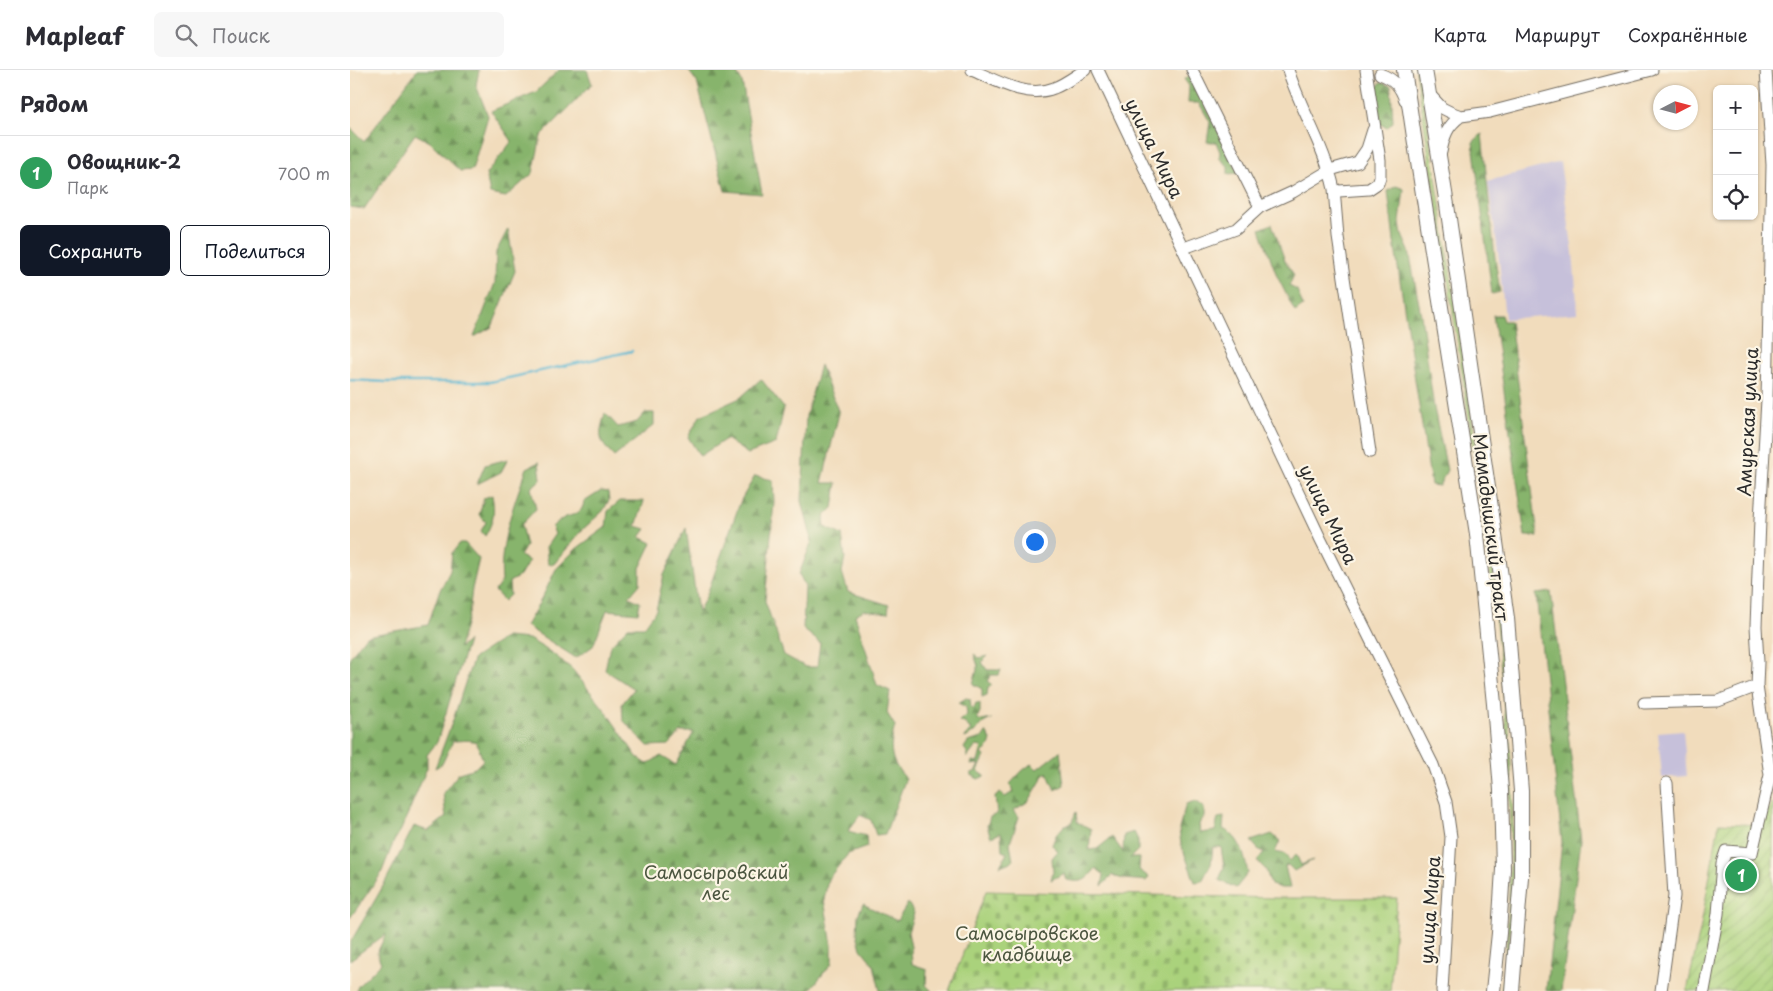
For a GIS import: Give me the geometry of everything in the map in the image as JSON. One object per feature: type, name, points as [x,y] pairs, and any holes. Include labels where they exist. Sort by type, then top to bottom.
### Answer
[{"type":"main road","name":"Мамадышский тракт","points":[[1404,70],[1477,534],[1494,704],[1501,790],[1503,869],[1493,991]]},
{"type":"main road","name":"Мамадышский тракт","points":[[1425,70],[1507,618],[1515,701],[1521,791],[1521,877],[1512,991]]},
{"type":"street","points":[[972,70],[1005,85],[1033,92],[1054,88],[1085,70]]},
{"type":"street","name":"улица Мира","points":[[1098,70],[1321,540],[1434,765],[1446,802],[1451,837],[1442,991]]},
{"type":"street","points":[[1192,70],[1260,207]]},
{"type":"street","points":[[1288,70],[1298,98],[1330,170],[1370,452]]},
{"type":"street","points":[[1440,161],[1443,138],[1447,129],[1460,116],[1490,112],[1652,70]]},
{"type":"street","name":"Амурская улица","points":[[1766,70],[1771,175],[1767,400],[1756,626],[1757,686],[1772,774]]},
{"type":"street","points":[[1334,189],[1339,191],[1369,189],[1378,183],[1381,170],[1367,73],[1383,72],[1396,82],[1410,113]]},
{"type":"street","points":[[1429,94],[1442,108],[1460,116]]},
{"type":"street","points":[[1184,248],[1236,228],[1260,207],[1293,192],[1330,170],[1358,162],[1367,149],[1374,126]]},
{"type":"street","points":[[1644,704],[1718,701],[1757,686]]},
{"type":"street","points":[[1704,991],[1718,914],[1722,863],[1726,851],[1752,853],[1772,774]]},
{"type":"street","points":[[1661,991],[1674,896],[1667,783]]},
{"type":"shaded area","points":[[1560,162],[1573,253],[1578,313],[1505,319],[1488,181]]},
{"type":"shaded area","points":[[1683,730],[1687,776],[1662,778],[1658,732]]},
{"type":"green space","points":[[417,70],[479,70],[476,85],[488,116],[472,170],[460,171],[430,142],[415,134],[364,209],[350,207],[350,127],[364,142]]},
{"type":"green space","points":[[559,70],[587,70],[592,84],[541,136],[533,173],[506,197],[490,194],[486,174],[512,141],[491,111],[536,92]]},
{"type":"green space","points":[[688,70],[735,70],[742,82],[762,194],[725,191],[697,82]]},
{"type":"green space","points":[[1416,70],[1419,70],[1455,301],[1485,508],[1502,645],[1512,783],[1513,852],[1511,922],[1505,991],[1502,991],[1510,871],[1510,811],[1503,691],[1490,572]]},
{"type":"green space","points":[[1191,75],[1239,173],[1228,174],[1228,166],[1219,158],[1220,152],[1216,142],[1207,142],[1210,122],[1199,103],[1188,103],[1189,86],[1184,79]]},
{"type":"green space","points":[[1381,82],[1391,86],[1393,122],[1387,128],[1377,122],[1375,91]]},
{"type":"green space","points":[[1482,134],[1500,292],[1492,294],[1473,142]]},
{"type":"green space","points":[[1396,186],[1404,189],[1400,222],[1402,235],[1409,251],[1421,315],[1434,408],[1447,470],[1439,486],[1431,485],[1394,241],[1388,191]]},
{"type":"green space","points":[[1272,224],[1285,261],[1294,275],[1289,286],[1297,290],[1303,306],[1295,312],[1277,276],[1260,229]]},
{"type":"green space","points":[[508,229],[515,271],[492,327],[474,337],[495,283],[496,252]]},
{"type":"green space","points":[[1493,315],[1501,315],[1503,321],[1510,321],[1538,536],[1525,536]]},
{"type":"green space","name":"Самосыровский лес","points":[[820,365],[839,413],[822,483],[837,483],[833,508],[824,517],[825,527],[842,535],[845,558],[842,572],[848,592],[889,605],[888,613],[864,610],[855,615],[877,685],[890,691],[887,713],[895,726],[891,747],[893,760],[906,778],[885,834],[876,835],[871,820],[860,815],[848,831],[866,836],[867,847],[848,854],[828,879],[824,900],[832,945],[832,963],[809,991],[356,991],[358,986],[381,963],[377,953],[386,934],[350,960],[350,943],[382,888],[414,826],[428,831],[446,817],[443,793],[459,773],[475,768],[483,760],[476,742],[467,740],[453,741],[442,764],[435,768],[474,658],[506,637],[529,639],[552,653],[572,669],[605,710],[637,757],[647,764],[661,756],[676,765],[694,732],[681,732],[669,745],[648,746],[623,720],[622,704],[634,689],[605,670],[610,646],[628,627],[644,627],[656,610],[664,575],[686,528],[698,612],[706,597],[741,500],[755,476],[773,480],[774,502],[765,601],[784,655],[806,667],[817,667],[820,643],[803,629],[805,586],[799,574],[812,541],[802,501],[806,416]]},
{"type":"green space","points":[[761,379],[784,408],[776,443],[748,454],[726,439],[700,456],[688,437],[700,416],[740,398]]},
{"type":"green space","points":[[605,413],[618,427],[637,422],[645,413],[654,413],[654,425],[614,457],[605,446],[601,437],[601,427]]},
{"type":"green space","points":[[508,459],[501,472],[477,484],[485,465]]},
{"type":"green space","points":[[539,462],[541,479],[531,488],[536,509],[521,525],[526,546],[520,556],[529,561],[520,576],[509,582],[510,595],[504,601],[495,591],[502,581],[501,567],[508,523],[527,468]]},
{"type":"green space","points":[[601,491],[608,492],[609,500],[603,511],[582,530],[554,564],[548,564],[546,547],[555,534],[552,527],[562,519],[578,512],[582,509],[584,502]]},
{"type":"green space","points":[[492,495],[493,516],[485,536],[481,531],[486,522],[479,515],[484,498]]},
{"type":"green space","points":[[620,501],[644,501],[636,526],[646,529],[640,537],[652,543],[640,568],[640,584],[629,597],[640,602],[638,613],[607,610],[593,646],[576,658],[526,626],[556,569],[576,549],[606,527],[608,511]]},
{"type":"green space","points":[[460,543],[465,543],[479,559],[472,589],[469,614],[459,648],[468,641],[437,742],[427,755],[427,768],[401,830],[394,841],[381,874],[350,918],[350,657],[366,636],[428,625],[439,592],[450,571],[452,553]]},
{"type":"green space","points":[[1551,592],[1581,840],[1561,991],[1546,991],[1562,842],[1536,594]]},
{"type":"green space","points":[[974,654],[979,658],[988,656],[982,662],[987,670],[1001,670],[999,675],[991,675],[987,681],[992,685],[988,688],[987,695],[982,697],[982,689],[973,684],[978,666]]},
{"type":"green space","points":[[966,698],[970,699],[971,708],[974,708],[976,703],[980,703],[980,712],[977,718],[981,721],[992,719],[965,738],[971,730],[966,724],[959,721],[967,715],[966,707],[958,703]]},
{"type":"green space","points":[[986,732],[991,740],[989,747],[982,753],[985,756],[978,771],[985,776],[978,779],[970,774],[976,771],[979,764],[971,765],[972,761],[978,762],[982,747],[976,746],[967,758],[967,752],[964,748],[968,742],[982,738]]},
{"type":"green space","points":[[1060,751],[1064,785],[1055,790],[1047,772],[1029,801],[1014,810],[1019,817],[1010,843],[1013,861],[1000,866],[1007,853],[1002,851],[1001,833],[991,837],[987,826],[990,817],[997,814],[995,797],[1000,793],[1005,797],[1013,792],[1010,784],[1022,771],[1031,764],[1037,769]]},
{"type":"green space","points":[[1195,801],[1204,808],[1204,817],[1199,824],[1200,833],[1215,831],[1218,818],[1224,817],[1223,829],[1234,837],[1241,847],[1248,873],[1236,888],[1219,880],[1224,867],[1221,847],[1213,847],[1211,864],[1202,881],[1195,882],[1181,844],[1179,829],[1186,804]]},
{"type":"green space","points":[[1773,801],[1773,991],[1687,991],[1701,926],[1719,823],[1760,825]]},
{"type":"green space","points":[[1076,812],[1077,822],[1091,829],[1089,850],[1097,849],[1112,837],[1123,852],[1124,835],[1134,832],[1138,840],[1138,850],[1130,858],[1140,858],[1139,870],[1149,877],[1146,881],[1125,879],[1112,875],[1102,886],[1104,875],[1096,868],[1084,880],[1066,880],[1064,873],[1051,880],[1053,871],[1052,858],[1058,851],[1052,845],[1056,835],[1065,825],[1071,824]]},
{"type":"green space","points":[[1272,834],[1280,841],[1275,852],[1285,854],[1290,861],[1296,854],[1301,865],[1313,860],[1294,871],[1288,865],[1285,866],[1290,888],[1271,885],[1266,870],[1257,861],[1264,852],[1258,849],[1251,841]]},
{"type":"green space","name":"Самосыровское кладбище","points":[[986,891],[1276,898],[1397,898],[1390,991],[949,991]]},
{"type":"green space","points":[[908,903],[914,913],[908,932],[912,964],[927,969],[926,985],[932,991],[880,991],[874,965],[861,949],[857,933],[858,915],[863,904],[897,921]]},
{"type":"waterway","points":[[350,380],[490,382],[632,351]]},
{"type":"place","name":"Овощник-2","points":[[1741,875]]}]
